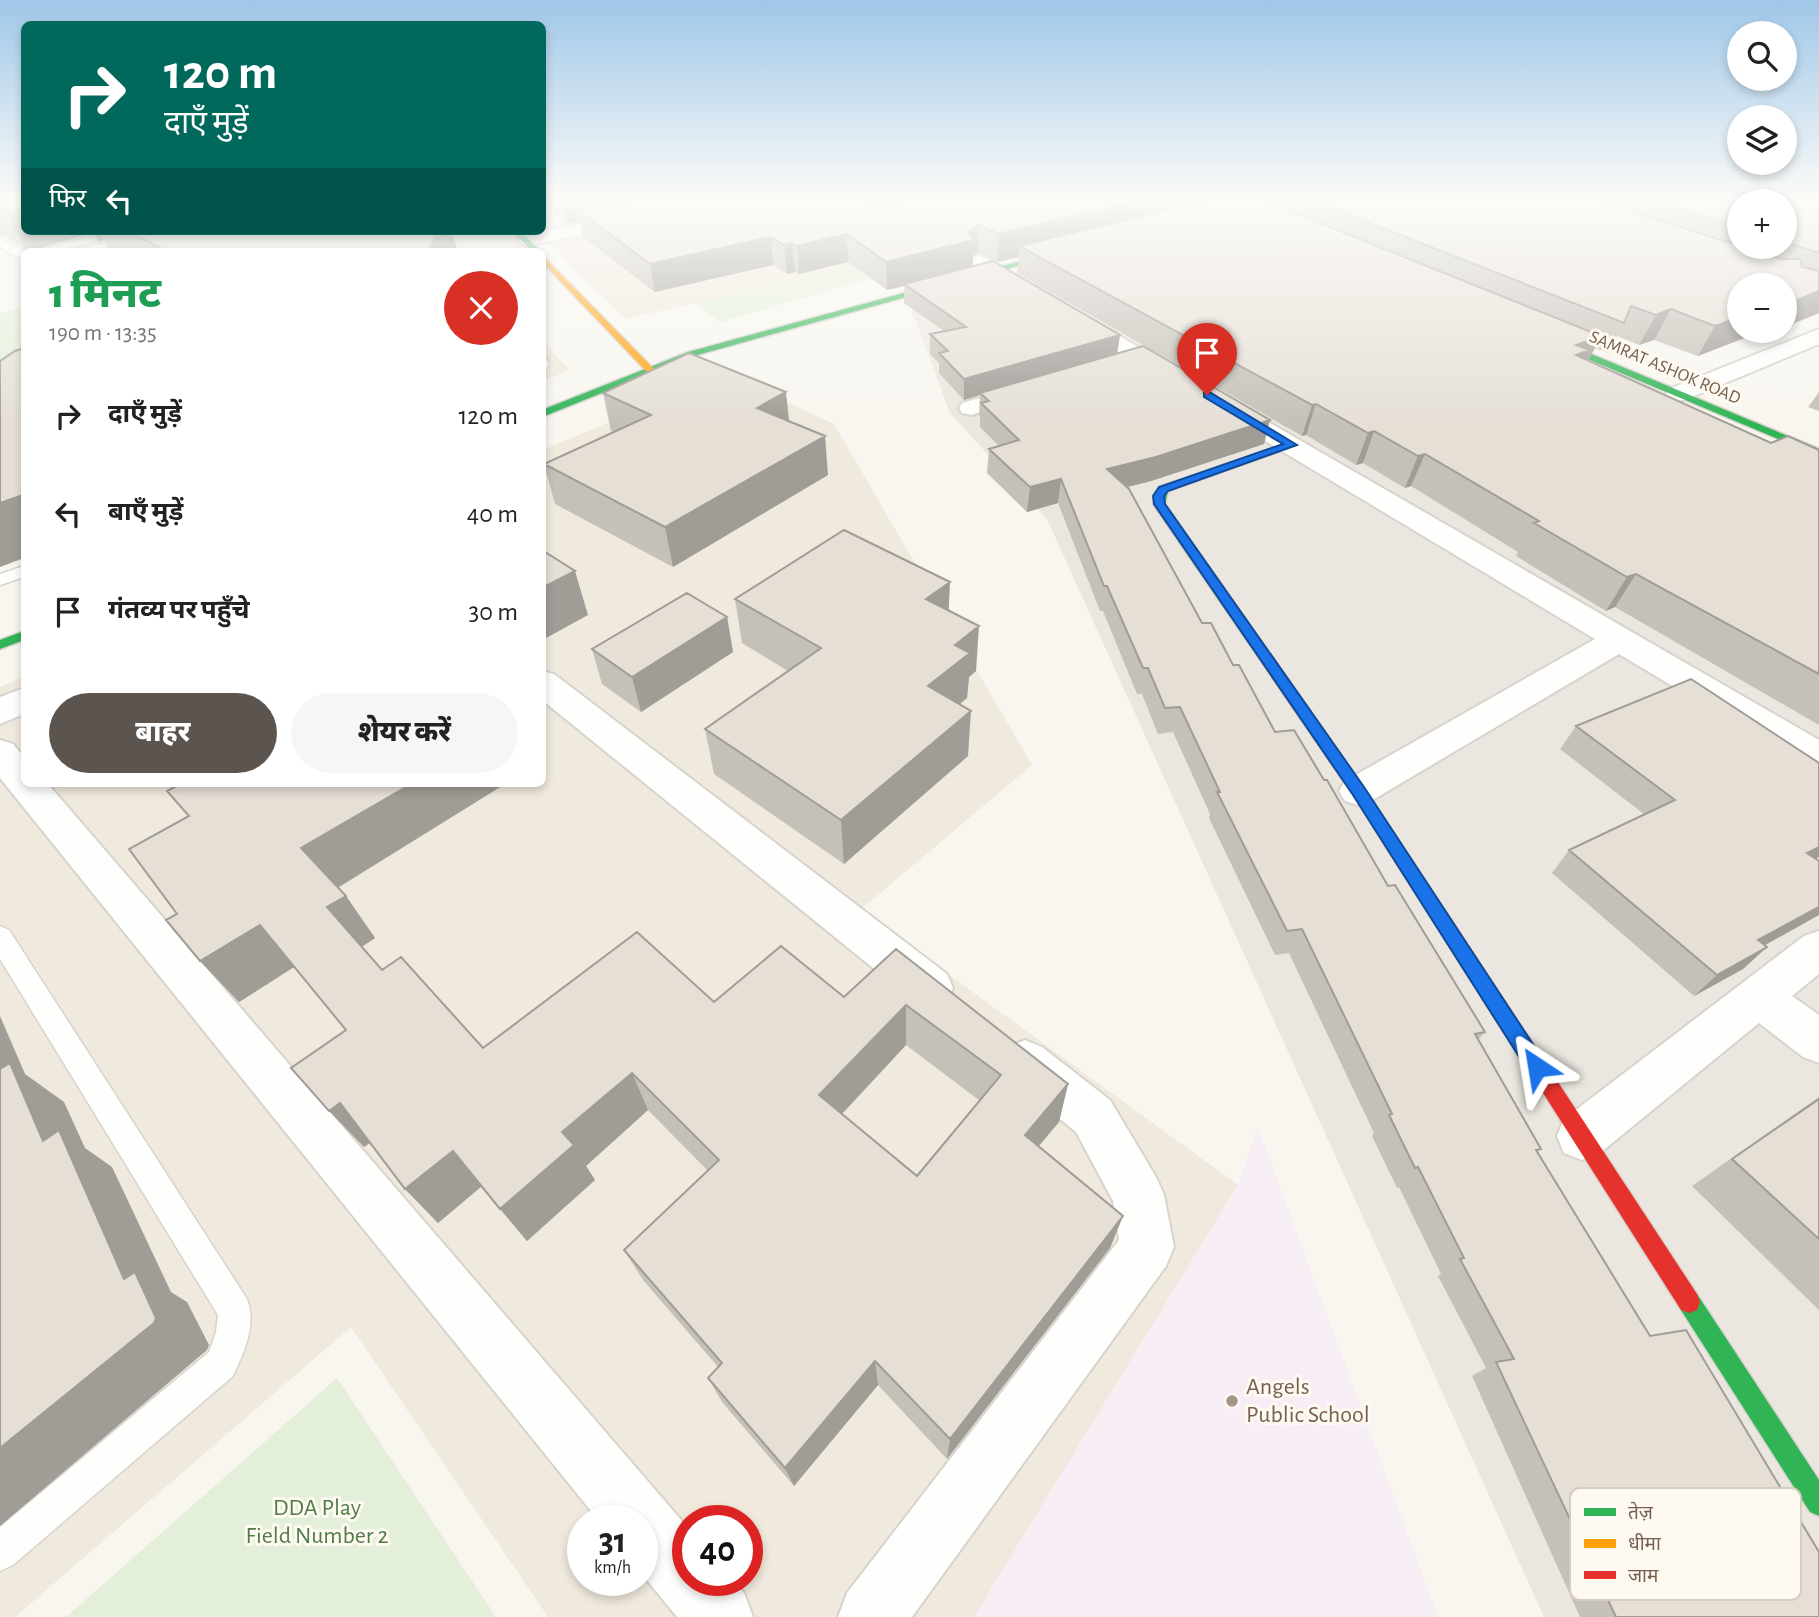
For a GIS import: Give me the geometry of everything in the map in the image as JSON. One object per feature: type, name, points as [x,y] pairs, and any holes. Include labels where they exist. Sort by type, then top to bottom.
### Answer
[{"type":"street","points":[[558,274],[645,366]]},
{"type":"street","points":[[878,286],[938,274]]},
{"type":"street","points":[[546,398],[957,274]]},
{"type":"street","points":[[1002,274],[1130,361],[1292,445],[1819,757]]},
{"type":"street","points":[[546,412],[699,338],[827,300]]},
{"type":"street","name":"SAMRAT ASHOK ROAD","points":[[1526,330],[1819,453]]},
{"type":"street","points":[[1678,394],[1819,337]]},
{"type":"street","points":[[971,408],[1050,384]]},
{"type":"street","points":[[1292,445],[1163,489],[1159,496],[1160,504],[1358,791],[1819,1503]]},
{"type":"street","points":[[0,645],[21,636]]},
{"type":"street","points":[[1358,791],[1620,639]]},
{"type":"street","points":[[546,685],[1093,1116],[1138,1195],[1147,1247],[871,1617]]},
{"type":"street","points":[[0,712],[21,702]]},
{"type":"street","points":[[0,753],[21,778]]},
{"type":"street","points":[[28,787],[627,1505]]},
{"type":"street","points":[[1582,1136],[1819,949]]},
{"type":"street","points":[[1759,997],[1819,1042]]},
{"type":"street","points":[[658,1542],[672,1559]]},
{"type":"street","points":[[703,1596],[720,1617]]},
{"type":"lane","points":[[0,580],[21,571]]},
{"type":"lane","points":[[0,937],[235,1311],[235,1326],[230,1346],[221,1364],[0,1552]]},
{"type":"shaded area","points":[[580,274],[815,274],[626,319]]},
{"type":"shaded area","points":[[1017,274],[1355,274],[1819,475],[1819,1617],[1544,1617],[1047,519],[950,413],[908,300]]},
{"type":"shaded area","points":[[546,345],[570,370],[546,379]]},
{"type":"shaded area","points":[[725,373],[834,424],[1032,765],[860,910],[1238,1185],[974,1617],[548,1617],[351,1327],[15,1617],[0,1617],[0,687],[21,677],[21,787],[546,787],[546,449]]},
{"type":"shaded area","name":"Angels Public School","points":[[1258,1127],[1438,1617],[974,1617],[1238,1185]]},
{"type":"green space","points":[[815,274],[878,274],[721,322],[694,303]]},
{"type":"green space","points":[[21,307],[21,395],[0,401],[0,313]]},
{"type":"green space","name":"DDA Play Field Number 2","points":[[337,1378],[496,1617],[66,1617]]},
{"type":"building","points":[[941,274],[1016,274],[1120,335],[964,379],[939,353],[948,351],[930,334],[966,327],[904,284]]},
{"type":"building","points":[[1071,274],[1448,274],[1601,336],[1576,345],[1589,350],[1576,355],[1771,443],[1788,436],[1819,450],[1819,674],[1636,574],[1627,577],[1534,523],[1539,521],[1425,454],[1418,456],[1374,431],[1368,433],[1316,404],[1312,405]]},
{"type":"building","points":[[1501,274],[1727,274],[1727,322],[1715,326],[1671,309],[1656,315],[1631,306],[1624,323]]},
{"type":"building","points":[[1797,274],[1819,274],[1819,291],[1797,300]]},
{"type":"building","points":[[1143,346],[1270,420],[1156,457],[1107,469],[1129,489],[1202,623],[1211,623],[1233,665],[1239,665],[1275,732],[1294,730],[1324,780],[1327,780],[1388,886],[1395,885],[1485,1032],[1475,1034],[1541,1149],[1536,1150],[1650,1336],[1686,1330],[1781,1488],[1570,1488],[1570,1519],[1496,1362],[1514,1359],[1460,1259],[1464,1258],[1418,1167],[1415,1168],[1389,1115],[1392,1114],[1302,929],[1287,931],[1217,792],[1220,792],[1180,707],[1165,708],[1148,668],[1143,668],[1107,586],[1104,586],[1061,479],[1030,487],[989,449],[1019,440],[981,403],[989,401],[980,393]]},
{"type":"building","points":[[21,349],[21,496],[0,503],[0,361]]},
{"type":"building","points":[[689,353],[786,392],[757,408],[825,436],[665,527],[546,465],[651,415],[603,393]]},
{"type":"building","points":[[844,530],[950,582],[926,599],[979,626],[955,645],[970,653],[928,686],[971,711],[841,820],[705,729],[821,648],[735,599]]},
{"type":"building","points":[[546,553],[575,571],[546,586]]},
{"type":"building","points":[[687,593],[727,617],[632,677],[592,649]]},
{"type":"building","points":[[1691,679],[1819,763],[1819,847],[1807,853],[1819,861],[1819,907],[1758,940],[1767,947],[1717,975],[1569,850],[1675,800],[1576,726]]},
{"type":"building","points":[[174,787],[406,787],[301,848],[346,896],[327,907],[382,970],[401,957],[483,1048],[637,932],[714,1002],[781,946],[844,997],[896,949],[1068,1084],[1025,1135],[1123,1216],[950,1439],[875,1361],[785,1468],[708,1378],[722,1363],[624,1250],[719,1160],[632,1073],[562,1132],[574,1145],[500,1209],[453,1151],[405,1189],[340,1103],[329,1111],[291,1068],[346,1030],[260,925],[200,961],[166,920],[177,914],[129,849],[189,816],[167,791]],"holes":[[[906,1005],[1001,1075],[917,1176],[819,1095]]]},
{"type":"building","points":[[10,1063],[43,1141],[59,1130],[124,1279],[135,1272],[156,1318],[154,1323],[0,1448],[0,1069]]},
{"type":"building","points":[[1819,1099],[1819,1239],[1732,1159]]},
{"type":"building","points":[[1801,1522],[1819,1552],[1819,1617],[1616,1617],[1608,1600],[1801,1600]]},
{"type":"traffic: fast","points":[[546,412],[691,354],[982,274]]},
{"type":"traffic: fast","points":[[1543,337],[1819,453]]},
{"type":"traffic: fast","points":[[1292,445],[1163,489],[1159,504],[1358,791],[1545,1079]]},
{"type":"traffic: fast","points":[[0,645],[21,636]]},
{"type":"traffic: fast","points":[[1689,1302],[1819,1503]]},
{"type":"traffic: slow","points":[[559,274],[651,371]]},
{"type":"traffic: jam","points":[[1545,1079],[1689,1302]]},
{"type":"place","name":"Angels Public School","points":[[1232,1401]]},
{"type":"route","points":[[1207,395],[1292,445],[1163,489],[1159,496],[1160,504],[1358,791],[1537,1067]]}]
